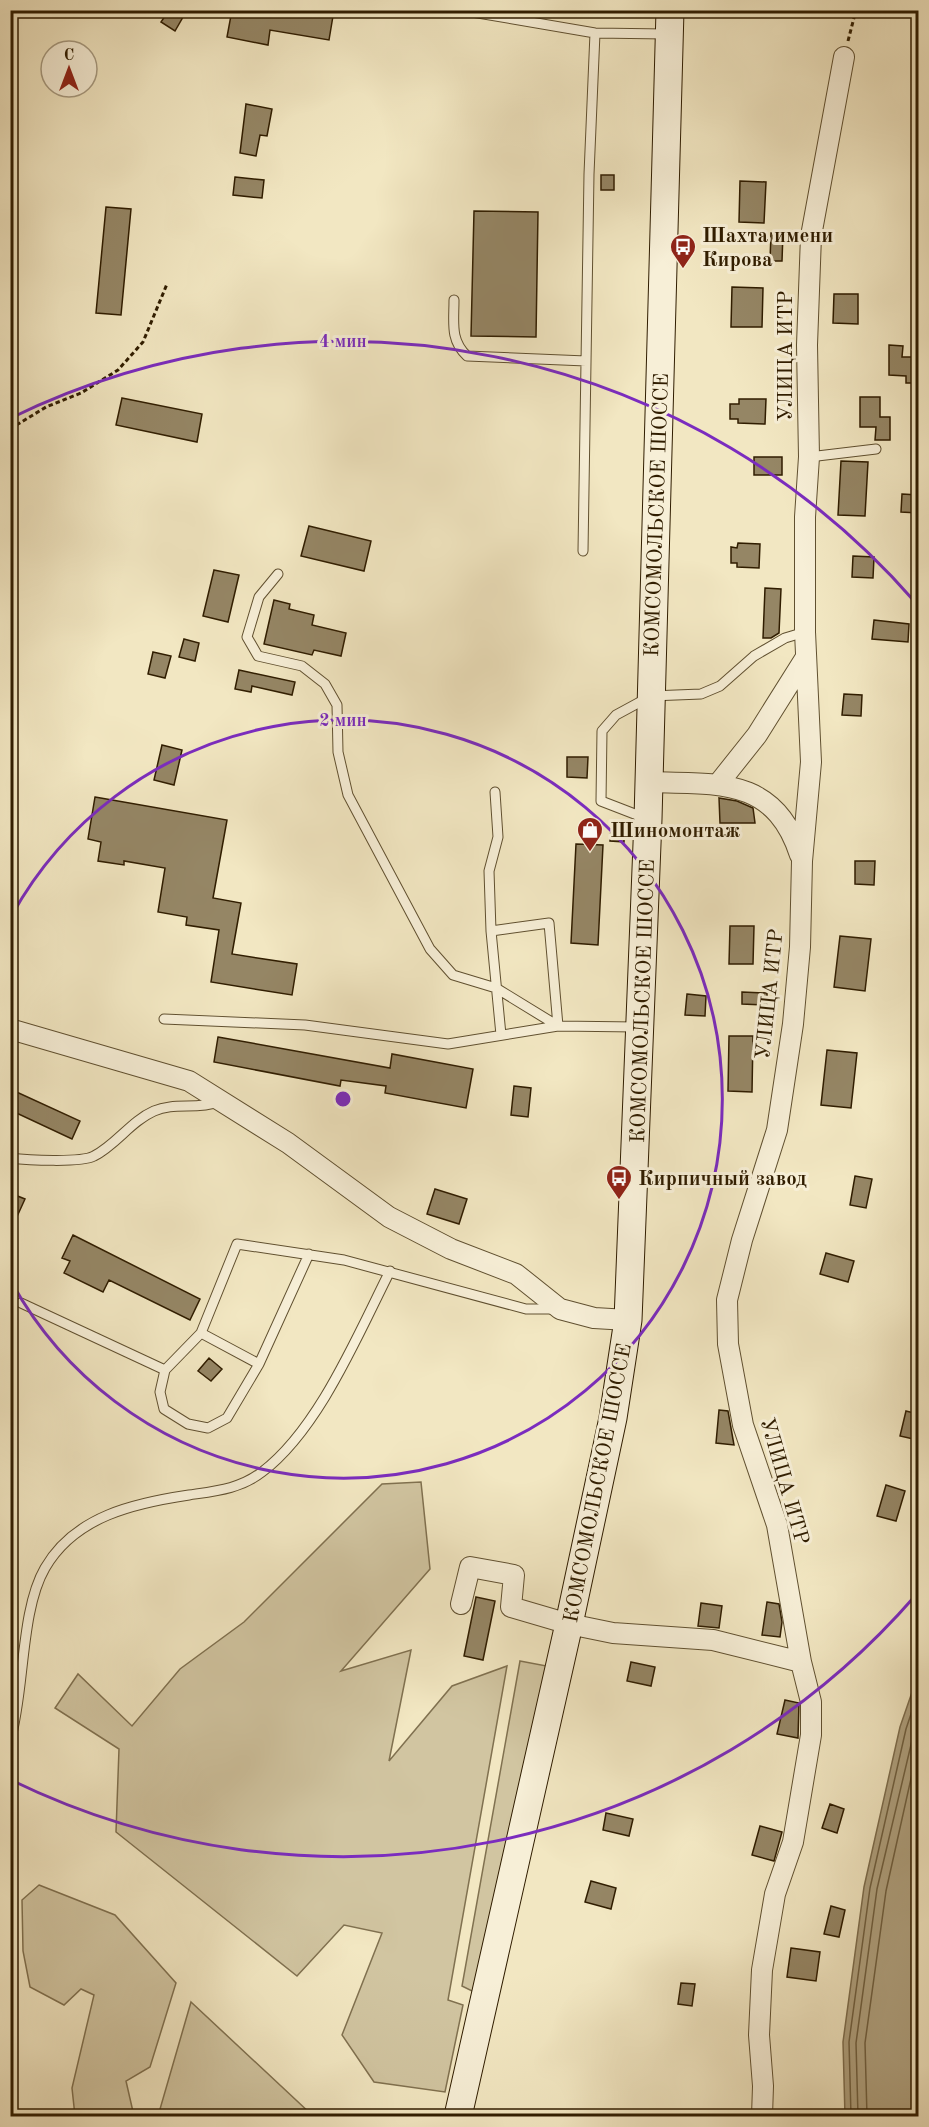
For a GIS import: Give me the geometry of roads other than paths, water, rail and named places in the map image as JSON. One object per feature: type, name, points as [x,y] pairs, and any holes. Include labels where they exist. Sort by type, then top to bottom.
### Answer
[{"type":"main road","name":"КОМСОМОЛЬСКОЕ ШОССЕ","points":[[458,2116],[613,1418],[628,1320],[648,819],[670,22]]},
{"type":"street","name":"УЛИЦА ИТР","points":[[762,2116],[763,2086],[759,2035],[762,1970],[776,1894],[793,1842],[811,1735],[812,1702],[801,1662],[777,1525],[743,1425],[728,1344],[727,1300],[742,1240],[777,1131],[793,1024],[800,947],[802,861],[812,762],[805,632],[804,517],[809,457],[807,345],[811,236],[844,57]]},
{"type":"street","points":[[715,784],[757,735],[806,657]]},
{"type":"street","name":"УЛИЦА ИТР","points":[[649,783],[715,784],[758,796],[778,811],[793,834],[802,861]]},
{"type":"street","points":[[10,1029],[189,1081],[218,1102],[288,1143],[390,1217],[451,1249],[516,1274],[560,1309],[594,1318],[628,1320]]},
{"type":"street","points":[[461,1604],[470,1567],[514,1575],[512,1607],[569,1624],[613,1633],[713,1640],[801,1662]]},
{"type":"lane","points":[[460,10],[595,33],[670,22]]},
{"type":"lane","points":[[583,551],[589,174],[595,33]]},
{"type":"lane","points":[[454,300],[453,337],[457,347],[467,356],[586,361]]},
{"type":"lane","points":[[809,457],[876,449]]},
{"type":"lane","points":[[278,574],[259,597],[247,637],[258,656],[302,666],[325,684],[337,705],[338,752],[348,795],[430,950],[453,975],[496,988],[558,1026]]},
{"type":"lane","points":[[648,819],[601,801],[602,731],[616,715],[651,696],[701,694],[720,686],[754,656],[785,638],[805,632]]},
{"type":"lane","points":[[495,792],[498,837],[489,871],[490,931],[501,1035]]},
{"type":"lane","points":[[490,931],[549,923],[558,1026]]},
{"type":"lane","points":[[164,1019],[305,1025],[448,1044],[558,1026],[641,1028]]},
{"type":"lane","points":[[10,1158],[34,1161],[93,1157],[155,1110],[181,1107],[203,1108],[218,1102]]},
{"type":"lane","points":[[309,1254],[259,1364],[226,1418],[208,1428],[188,1424],[164,1409],[160,1392],[165,1370],[201,1333],[237,1244],[309,1254],[390,1270],[526,1309],[560,1309]]},
{"type":"lane","points":[[10,1741],[30,1614],[44,1569],[60,1546],[85,1527],[117,1510],[158,1500],[237,1488],[262,1472],[289,1446],[333,1386],[390,1270]]},
{"type":"lane","points":[[21,1303],[165,1370]]},
{"type":"lane","points":[[201,1333],[259,1364]]},
{"type":"water","points":[[918,1675],[918,2116],[845,2116],[843,2042],[864,1887],[900,1727]]},
{"type":"place","name":"Шахта имени Кирова","points":[[683,270]]},
{"type":"place","name":"Шиномонтаж","points":[[590,853]]},
{"type":"place","name":"Кирпичный завод","points":[[619,1201]]}]
